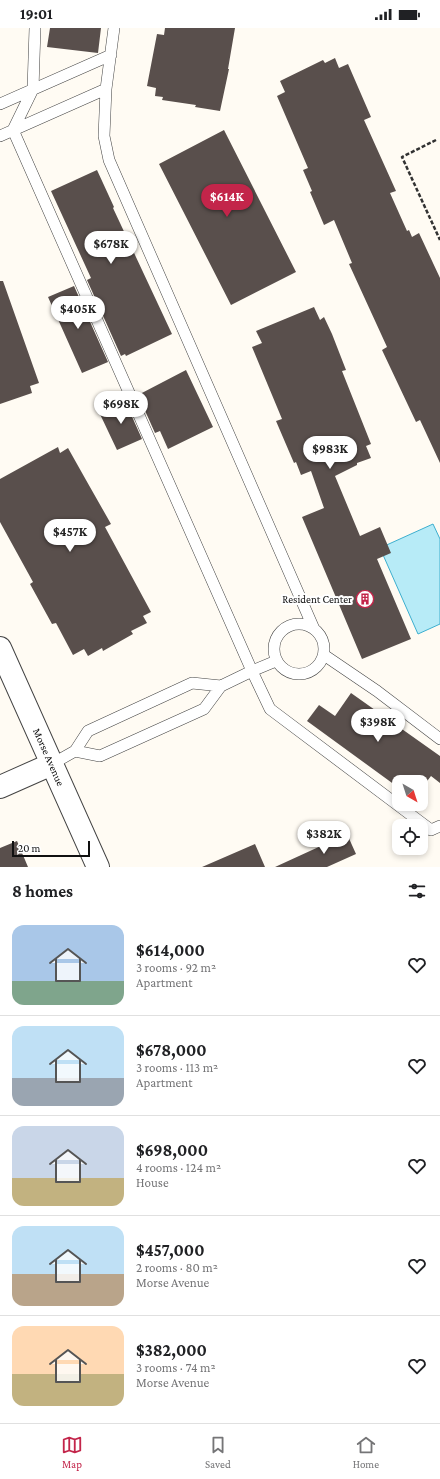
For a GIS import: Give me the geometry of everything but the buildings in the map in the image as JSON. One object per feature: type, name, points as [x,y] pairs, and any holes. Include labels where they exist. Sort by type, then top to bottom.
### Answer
[{"type":"street","name":"Morse Avenue","points":[[0,648],[98,867]]},
{"type":"street","points":[[0,787],[52,764]]},
{"type":"lane","points":[[13,130],[34,89],[35,28]]},
{"type":"lane","points":[[114,28],[106,89],[104,136],[109,160],[314,628],[322,639],[324,655],[320,663],[314,669],[306,673],[297,674],[282,668],[276,661],[273,653],[277,635],[289,625],[296,623],[305,624],[314,628]]},
{"type":"lane","points":[[0,104],[110,55]]},
{"type":"lane","points":[[0,136],[106,89]]},
{"type":"lane","points":[[13,130],[270,709],[431,830],[440,826]]},
{"type":"lane","points":[[324,655],[376,691],[440,739]]},
{"type":"lane","points":[[75,751],[100,756],[204,709],[221,686],[276,661]]},
{"type":"lane","points":[[52,764],[75,751],[88,731],[192,684],[221,686]]},
{"type":"path","points":[[436,140],[402,157],[440,240]]},
{"type":"water","points":[[433,524],[440,539],[440,624],[418,634],[380,548]]},
{"type":"place","name":"Resident Center","points":[[365,599]]}]
